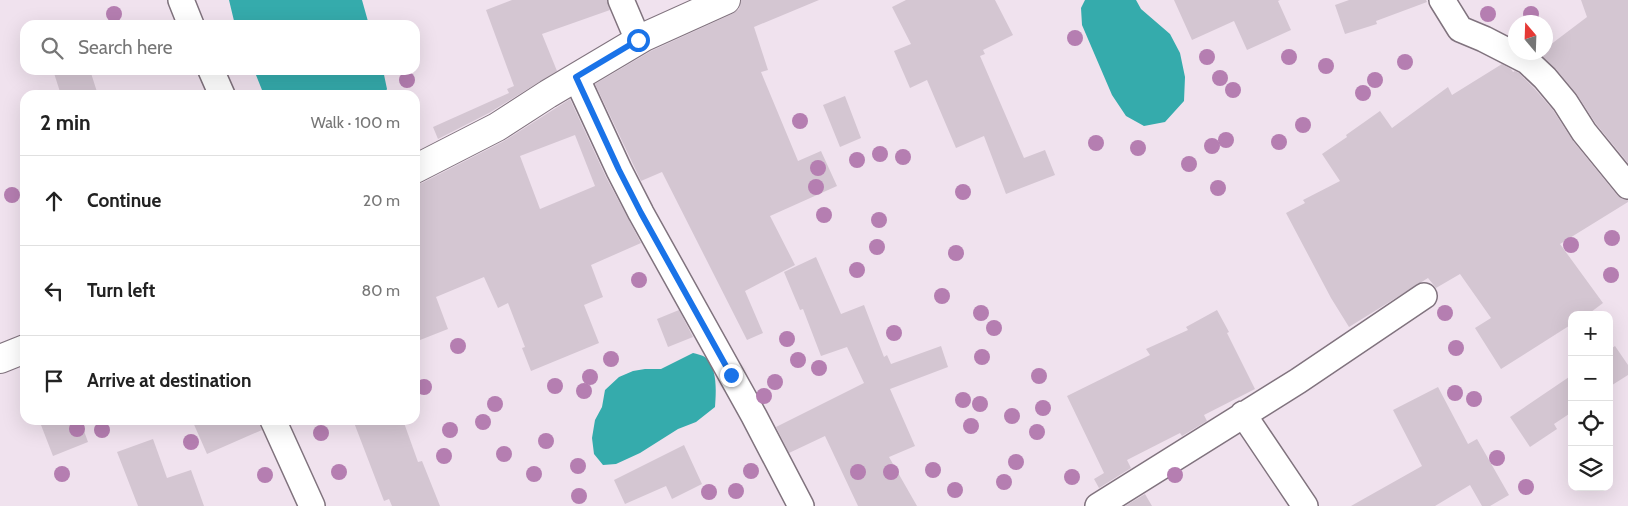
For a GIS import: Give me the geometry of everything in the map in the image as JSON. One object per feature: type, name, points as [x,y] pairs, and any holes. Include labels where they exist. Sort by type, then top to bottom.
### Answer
[{"type":"street","points":[[181,0],[189,20]]},
{"type":"street","points":[[621,0],[638,40]]},
{"type":"street","points":[[420,166],[497,127],[638,40],[726,0]]},
{"type":"street","points":[[1442,0],[1460,29],[1520,58],[1545,78],[1565,102],[1584,132],[1628,186]]},
{"type":"street","points":[[213,75],[220,90]]},
{"type":"street","points":[[576,77],[641,213],[754,416],[801,506]]},
{"type":"street","points":[[1098,506],[1314,370],[1424,296]]},
{"type":"street","points":[[0,358],[20,351]]},
{"type":"street","points":[[1244,414],[1305,506]]},
{"type":"street","points":[[274,425],[312,506]]},
{"type":"water","points":[[229,0],[362,0],[368,20],[234,20]]},
{"type":"water","points":[[1085,0],[1136,0],[1141,9],[1170,34],[1180,53],[1185,77],[1184,101],[1165,122],[1144,126],[1126,116],[1112,95],[1082,25],[1081,8]]},
{"type":"water","points":[[256,75],[384,75],[387,89],[386,90],[262,90]]},
{"type":"water","points":[[693,353],[705,357],[712,367],[715,380],[715,407],[696,422],[678,429],[640,453],[616,464],[603,465],[594,454],[592,438],[595,420],[602,407],[605,390],[619,377],[633,371],[661,369]]},
{"type":"building","points":[[512,0],[607,0],[610,10],[542,34],[557,71],[489,113],[438,139],[433,127],[509,93],[507,89],[514,86],[486,10]]},
{"type":"building","points":[[741,0],[819,0],[754,27],[768,70],[761,72],[798,161],[821,151],[837,186],[770,216],[795,265],[745,291],[763,333],[747,340],[662,172],[641,181],[595,84],[651,51],[732,14],[739,9]]},
{"type":"building","points":[[906,0],[995,0],[1013,35],[983,50],[985,54],[980,56],[1024,158],[1045,150],[1055,175],[1006,194],[984,136],[956,148],[927,80],[910,88],[894,51],[911,44],[892,7]]},
{"type":"building","points":[[1174,0],[1280,0],[1278,1],[1291,30],[1247,50],[1234,21],[1192,40]]},
{"type":"building","points":[[1349,0],[1426,0],[1427,2],[1376,21],[1377,24],[1345,34],[1335,5]]},
{"type":"building","points":[[1581,0],[1628,0],[1628,163],[1596,124],[1576,93],[1546,60],[1553,60],[1553,43],[1587,17]]},
{"type":"building","points":[[1502,64],[1513,72],[1519,73],[1553,110],[1573,141],[1617,195],[1622,199],[1628,200],[1628,202],[1560,244],[1603,303],[1592,311],[1568,311],[1568,327],[1501,369],[1475,328],[1491,318],[1460,274],[1436,288],[1428,278],[1349,327],[1331,298],[1286,213],[1305,203],[1303,200],[1340,181],[1322,154],[1347,137],[1346,135],[1380,111],[1392,128],[1448,87],[1452,95]]},
{"type":"building","points":[[55,75],[92,75],[96,90],[59,90]]},
{"type":"building","points":[[845,96],[861,138],[840,147],[823,105]]},
{"type":"building","points":[[570,99],[606,177],[641,243],[591,265],[603,297],[584,305],[599,343],[531,371],[522,348],[525,347],[508,303],[498,308],[484,277],[436,297],[448,329],[420,340],[420,183],[504,141]],"holes":[[[575,135],[595,186],[540,209],[520,156]]]},
{"type":"building","points":[[816,257],[841,314],[864,305],[884,357],[887,355],[891,364],[941,346],[948,367],[890,389],[915,446],[889,457],[917,506],[858,506],[825,436],[789,453],[776,427],[864,383],[847,347],[821,356],[803,309],[800,310],[784,272]]},
{"type":"building","points":[[679,310],[693,337],[668,347],[657,319]]},
{"type":"building","points":[[1217,310],[1255,389],[1204,415],[1207,421],[1182,436],[1180,433],[1127,460],[1131,468],[1099,488],[1094,479],[1104,473],[1067,396],[1150,355],[1146,349],[1188,330],[1186,327]]},
{"type":"building","points":[[1615,346],[1628,365],[1628,375],[1613,384],[1613,356],[1613,347]]},
{"type":"building","points":[[1568,378],[1568,415],[1554,424],[1557,429],[1530,447],[1510,417]]},
{"type":"building","points":[[1438,387],[1468,444],[1477,439],[1509,495],[1490,506],[1482,506],[1470,485],[1435,506],[1351,506],[1422,466],[1393,410]]},
{"type":"building","points":[[41,425],[82,425],[88,442],[53,456]]},
{"type":"building","points":[[194,425],[260,425],[262,430],[207,454]]},
{"type":"building","points":[[355,425],[405,425],[418,462],[422,461],[440,506],[392,506],[389,499],[384,501]]},
{"type":"building","points":[[153,439],[167,478],[191,470],[204,506],[138,506],[117,452]]},
{"type":"building","points":[[684,445],[702,484],[672,499],[666,486],[625,504],[614,480]]},
{"type":"building","points":[[1145,494],[1152,506],[1125,506]]},
{"type":"route","points":[[638,40],[576,77],[641,213],[731,375]]}]
